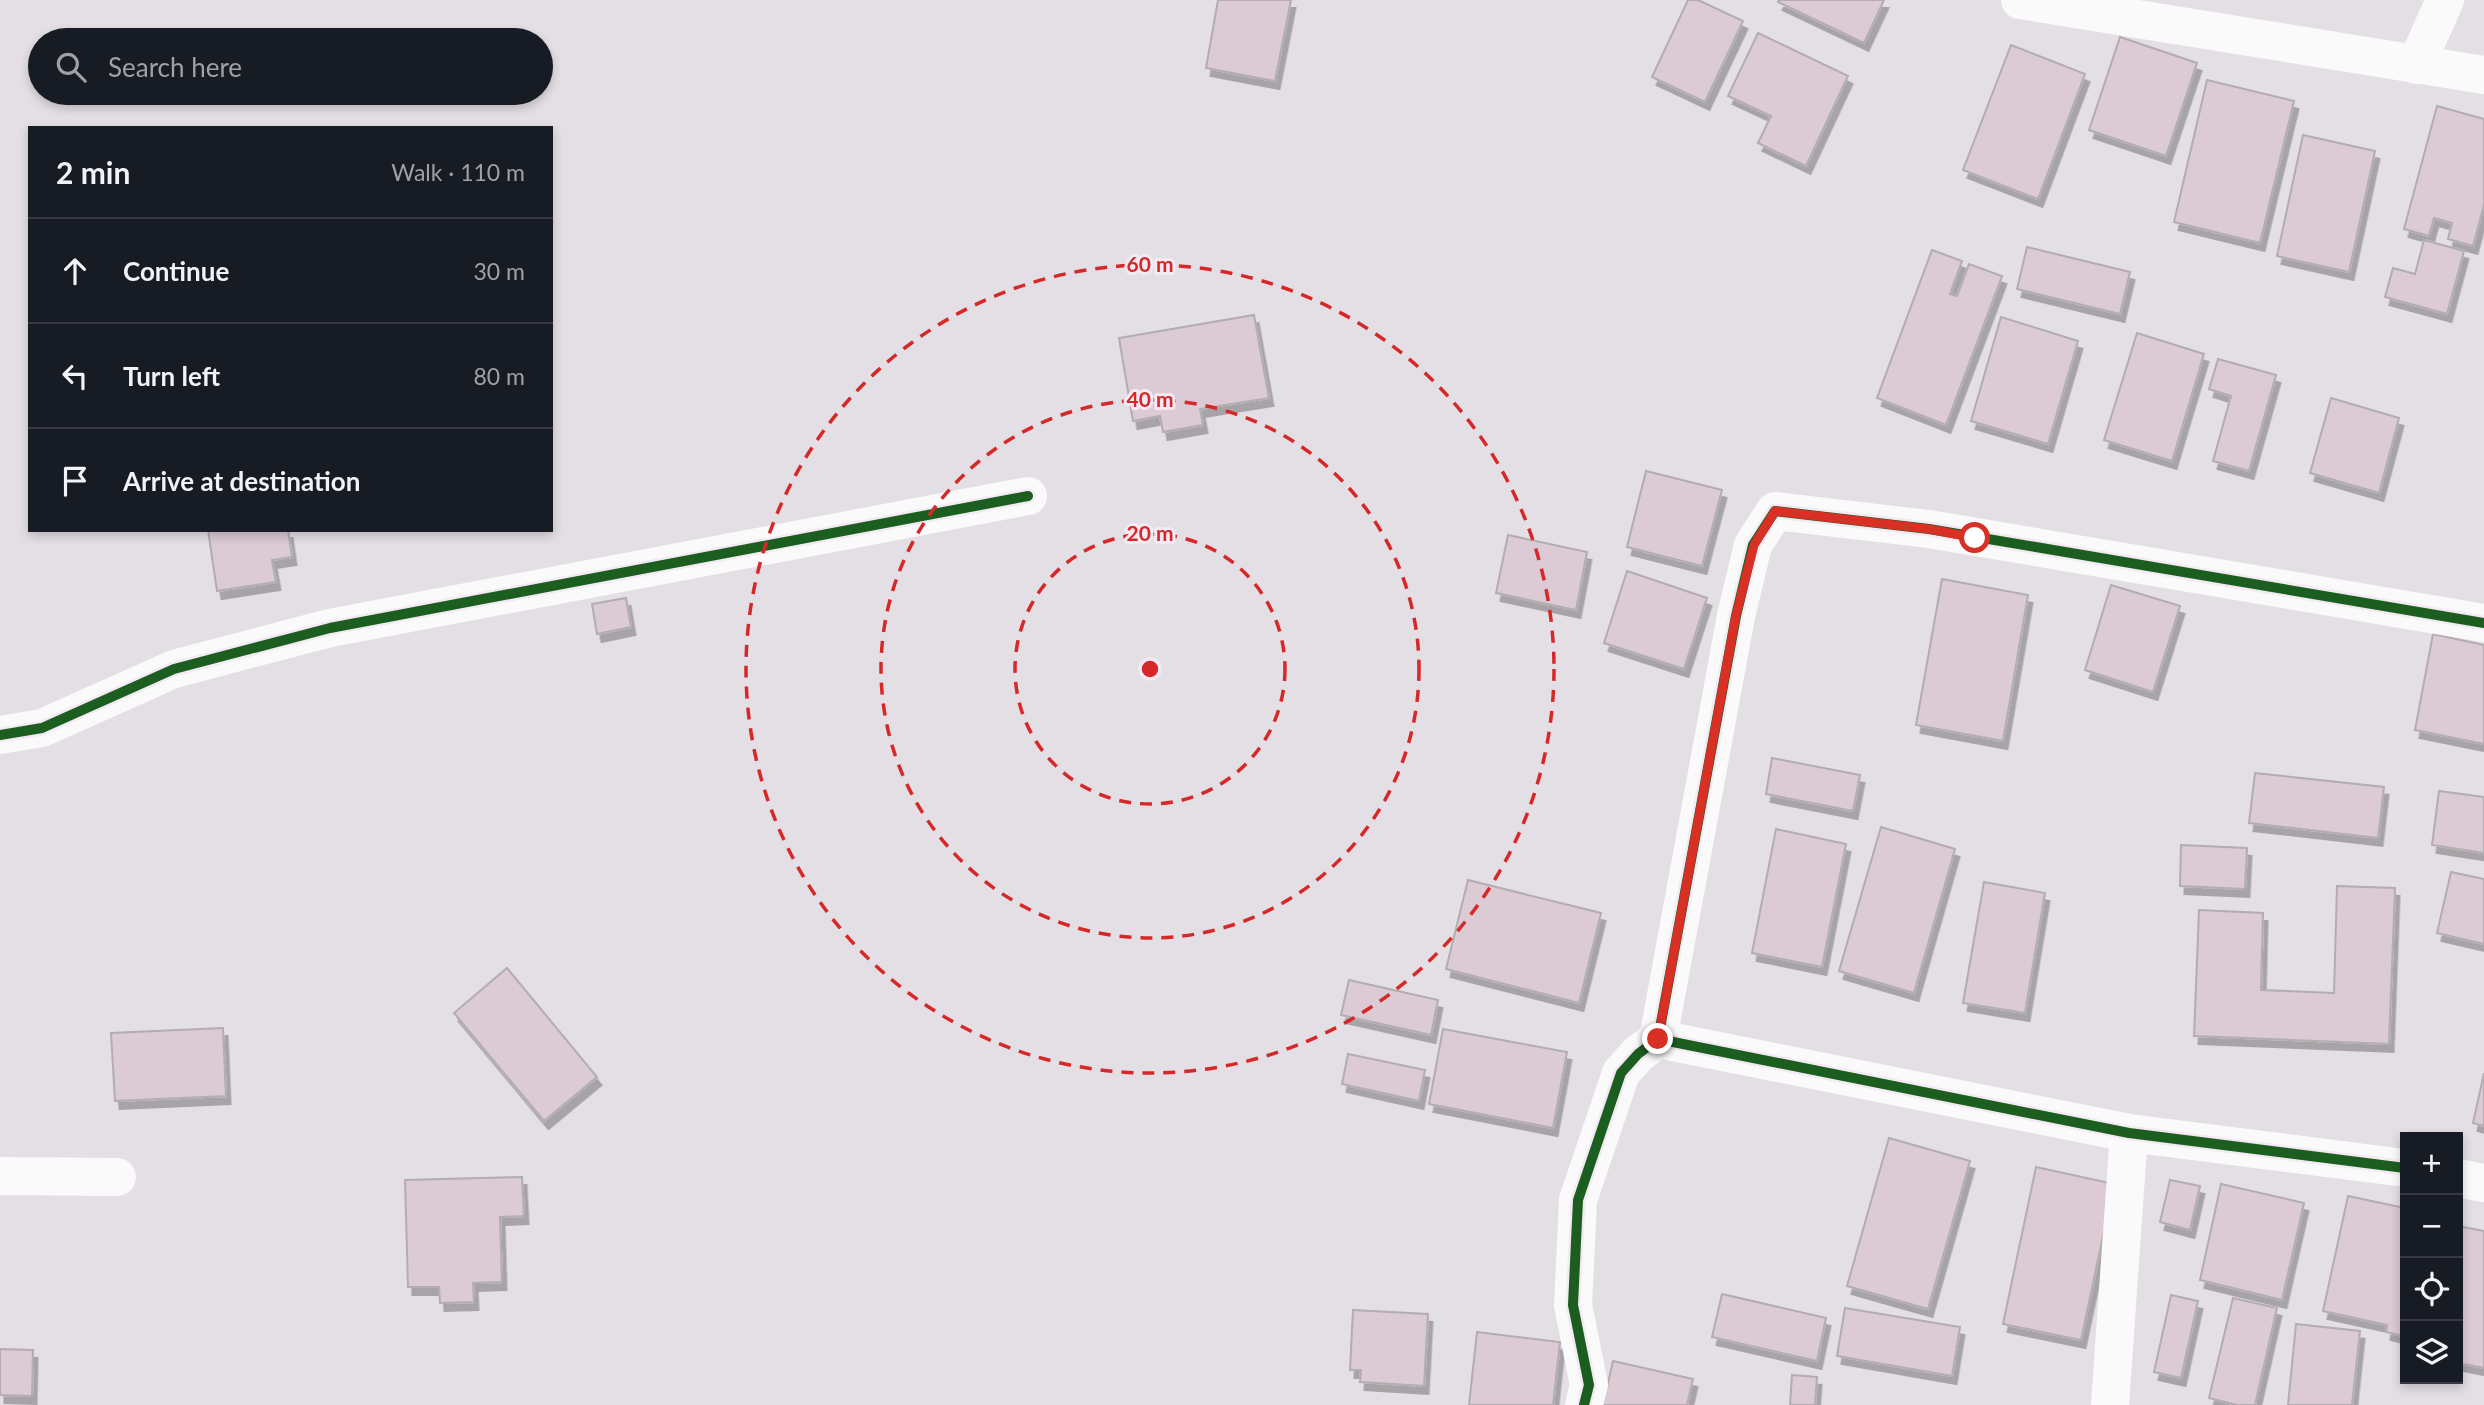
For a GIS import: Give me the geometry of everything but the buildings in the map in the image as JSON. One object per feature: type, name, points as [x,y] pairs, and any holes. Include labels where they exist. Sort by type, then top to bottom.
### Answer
[{"type":"street","points":[[2020,0],[2484,75]]},
{"type":"street","points":[[2416,65],[2445,0]]},
{"type":"street","points":[[0,735],[43,728],[174,669],[330,628],[1028,496]]},
{"type":"street","points":[[1584,1405],[1589,1385],[1573,1305],[1578,1200],[1621,1073],[1638,1054],[1658,1039],[1736,615],[1754,545],[1775,511],[1929,529],[2484,623]]},
{"type":"street","points":[[1658,1039],[2129,1133],[2400,1167]]},
{"type":"street","points":[[2110,1405],[2129,1133]]},
{"type":"street","points":[[0,1176],[117,1177]]},
{"type":"street","points":[[2463,1179],[2484,1183]]},
{"type":"cycle path","points":[[0,735],[42,728],[174,669],[330,628],[1028,496]]},
{"type":"cycle path","points":[[1658,1039],[1736,616],[1753,545],[1775,511],[1929,529],[2484,623]]},
{"type":"cycle path","points":[[1584,1405],[1589,1385],[1573,1305],[1578,1200],[1621,1073],[1638,1054],[1658,1039],[2129,1133],[2400,1167]]},
{"type":"route","points":[[1658,1039],[1736,615],[1754,545],[1775,511],[1929,529],[1975,538]]}]
